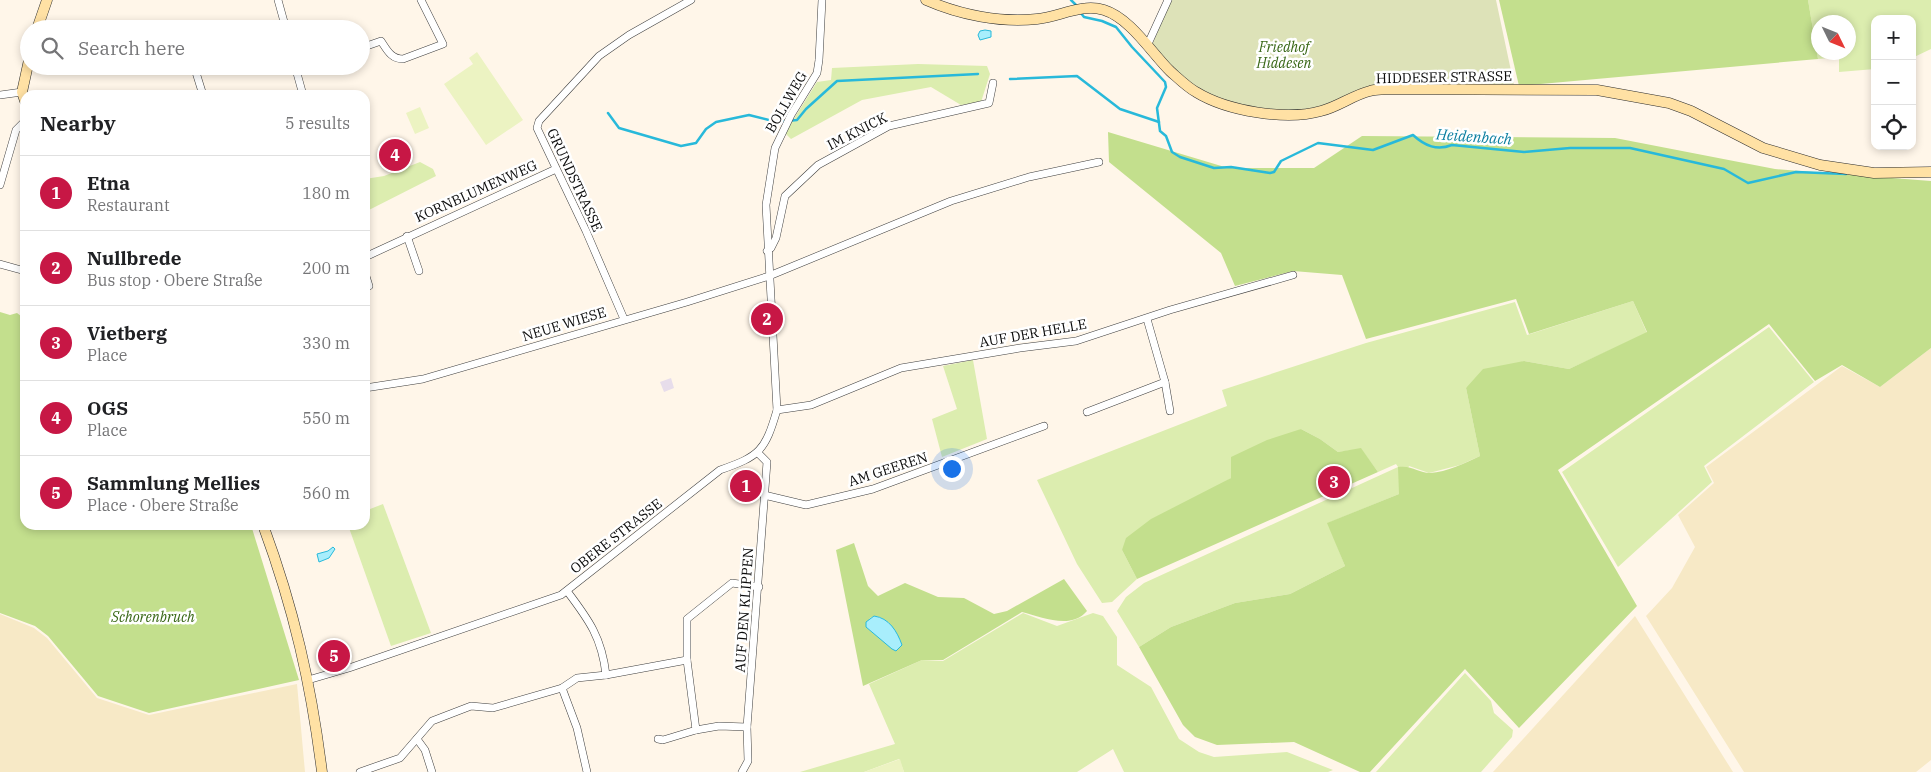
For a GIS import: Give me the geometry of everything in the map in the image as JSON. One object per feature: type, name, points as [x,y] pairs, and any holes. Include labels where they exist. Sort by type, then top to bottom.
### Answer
[{"type":"main road","points":[[41,20],[47,0]]},
{"type":"main road","name":"HIDDESER STRASSE","points":[[926,0],[976,16],[995,19],[1038,19],[1073,10],[1095,8],[1119,18],[1170,71],[1197,93],[1231,106],[1275,116],[1292,116],[1323,111],[1370,91],[1388,89],[1597,90],[1669,103],[1691,111],[1763,148],[1821,165],[1874,173],[1931,172]]},
{"type":"main road","points":[[25,90],[27,75]]},
{"type":"main road","points":[[265,530],[290,605],[308,680],[322,772]]},
{"type":"street","points":[[278,0],[284,20]]},
{"type":"street","points":[[370,45],[381,41],[392,56],[396,59],[402,59],[443,44],[421,0]]},
{"type":"street","name":"GRUNDSTRASSE","points":[[624,319],[586,231],[537,128],[539,121],[599,56],[629,35],[691,0]]},
{"type":"street","name":"BOLLWEG","points":[[769,276],[766,205],[773,152],[791,114],[817,73],[822,0]]},
{"type":"street","points":[[1147,46],[1168,0]]},
{"type":"street","points":[[197,75],[201,90]]},
{"type":"street","points":[[298,75],[302,90]]},
{"type":"street","name":"IM KNICK","points":[[767,251],[771,248],[776,238],[785,196],[818,165],[890,126],[990,103],[993,83]]},
{"type":"street","points":[[0,95],[20,97]]},
{"type":"street","points":[[0,185],[16,130],[20,126]]},
{"type":"street","name":"NEUE WIESE","points":[[370,387],[422,379],[769,276],[943,204],[1029,177],[1099,162]]},
{"type":"street","name":"KORNBLUMENWEG","points":[[370,254],[556,168]]},
{"type":"street","name":"KORNBLUMENWEG","points":[[407,236],[419,271]]},
{"type":"street","points":[[0,264],[20,270]]},
{"type":"street","name":"AUF DER HELLE","points":[[777,410],[811,405],[901,368],[1020,348],[1076,341],[1170,310],[1293,275]]},
{"type":"street","points":[[758,453],[768,439],[777,410],[769,276]]},
{"type":"street","points":[[1147,319],[1165,382],[1170,411]]},
{"type":"street","points":[[1087,412],[1165,382]]},
{"type":"street","name":"AM GEEREN","points":[[764,495],[806,505],[873,489],[1044,426]]},
{"type":"street","name":"AUF DEN KLIPPEN","points":[[742,772],[746,768],[748,761],[748,726],[767,462],[758,453]]},
{"type":"street","name":"OBERE STRASSE","points":[[308,680],[332,674],[554,598],[567,591],[720,470],[741,463],[758,453]]},
{"type":"street","points":[[696,730],[687,660],[687,619],[732,583],[759,587]]},
{"type":"street","points":[[567,591],[590,620],[598,637],[606,675]]},
{"type":"street","points":[[360,772],[379,769],[400,758],[432,721],[471,706],[493,708],[562,688],[577,678],[606,675],[687,660]]},
{"type":"street","points":[[562,688],[577,728],[587,772]]},
{"type":"street","points":[[658,739],[663,740],[696,730],[720,726],[748,726]]},
{"type":"street","points":[[417,739],[425,750],[432,772]]},
{"type":"shaded area","points":[[767,322],[769,333],[758,335],[755,326]]},
{"type":"shaded area","points":[[1931,348],[1931,760],[1916,772],[1744,772],[1646,616],[1672,588],[1695,547],[1678,515],[1714,483],[1706,467],[1842,366],[1880,387]]},
{"type":"shaded area","points":[[671,378],[674,388],[664,392],[660,382]]},
{"type":"shaded area","points":[[0,614],[34,628],[47,638],[97,698],[149,715],[297,684],[305,772],[0,772]]},
{"type":"shaded area","points":[[1635,616],[1733,772],[1493,772]]},
{"type":"green space","name":"Friedhof Hiddesen","points":[[1171,0],[1496,0],[1514,85],[1370,88],[1320,108],[1291,112],[1249,107],[1212,98],[1184,80],[1152,45]]},
{"type":"green space","points":[[1499,0],[1808,0],[1811,18],[1811,60],[1519,86]]},
{"type":"green space","points":[[1808,0],[1931,0],[1931,49],[1916,56],[1916,15],[1871,15],[1871,69],[1839,72],[1839,60],[1856,60],[1856,15],[1811,15],[1811,18]]},
{"type":"green space","points":[[477,52],[523,120],[486,145],[444,84],[473,64],[469,58]]},
{"type":"green space","points":[[918,64],[987,66],[990,74],[981,102],[961,105],[931,87],[862,100],[791,139],[785,133],[817,82],[831,80],[832,68]]},
{"type":"green space","points":[[420,107],[429,128],[415,134],[406,113]]},
{"type":"green space","points":[[1108,132],[1228,168],[1314,168],[1362,136],[1615,138],[1775,169],[1931,181],[1931,348],[1880,387],[1842,365],[1815,381],[1769,324],[1558,470],[1637,606],[1519,728],[1465,669],[1370,772],[1360,772],[1294,742],[1217,745],[1195,737],[1183,725],[1139,647],[1171,627],[1235,603],[1290,594],[1345,566],[1327,523],[1399,494],[1398,467],[1407,467],[1430,473],[1456,467],[1480,456],[1466,388],[1483,369],[1524,361],[1569,369],[1647,332],[1633,301],[1529,334],[1516,299],[1366,339],[1342,275],[1293,271],[1235,286],[1221,253],[1109,162]]},
{"type":"green space","points":[[420,162],[433,169],[436,176],[370,209],[370,178],[384,176]]},
{"type":"green space","points":[[1633,301],[1647,333],[1569,369],[1524,361],[1466,388],[1480,456],[1460,465],[1429,473],[1409,466],[1399,494],[1328,523],[1345,566],[1290,594],[1235,603],[1171,627],[1139,647],[1117,611],[1126,597],[1144,583],[1398,467],[1396,464],[1378,472],[1361,449],[1338,452],[1320,439],[1301,429],[1122,550],[1137,579],[1112,602],[1102,603],[1077,564],[1037,480],[1227,406],[1222,390],[1366,343],[1515,302],[1527,335]]},
{"type":"green space","name":"Schorenbruch","points":[[0,312],[10,315],[17,313],[20,315],[20,530],[253,530],[299,680],[149,713],[98,696],[48,636],[35,626],[0,613]]},
{"type":"green space","points":[[1769,327],[1814,382],[1704,466],[1712,482],[1618,567],[1562,472]]},
{"type":"green space","points":[[973,360],[987,439],[942,457],[932,419],[957,409],[943,366]]},
{"type":"green space","points":[[1301,429],[1320,439],[1338,452],[1361,448],[1378,472],[1137,579],[1122,550],[1126,538],[1151,519],[1231,478],[1231,457],[1267,440]]},
{"type":"green space","points":[[383,504],[431,633],[391,646],[350,530],[370,530],[370,509]]},
{"type":"green space","points":[[854,543],[868,586],[878,596],[905,583],[938,597],[964,598],[994,614],[1007,611],[1064,579],[1087,611],[1080,617],[1065,621],[1047,619],[1022,612],[943,660],[922,660],[863,686],[836,550]],"holes":[[[880,617],[892,626],[900,640],[902,645],[896,651],[866,627],[870,618]]]},
{"type":"green space","points":[[1023,613],[1057,626],[1093,613],[1103,616],[1117,637],[1117,665],[1151,687],[1179,739],[1199,752],[1214,757],[1287,752],[1333,770],[1328,772],[1124,772],[1113,749],[1077,772],[904,772],[899,759],[864,772],[800,772],[895,744],[869,684],[922,660],[943,661]]},
{"type":"green space","points":[[1465,673],[1491,701],[1494,713],[1513,730],[1512,737],[1481,772],[1376,772]]},
{"type":"green space","points":[[900,759],[904,772],[864,772]]},
{"type":"water","points":[[980,31],[991,31],[991,37],[980,40],[978,35]]},
{"type":"water","points":[[333,547],[335,549],[329,558],[319,562],[317,554],[328,551]]},
{"type":"water","points":[[874,616],[884,619],[895,630],[902,645],[896,651],[866,627],[866,622]]},
{"type":"waterway","name":"Heidenbach","points":[[1071,0],[1077,6]]},
{"type":"waterway","name":"Heidenbach","points":[[1081,13],[1084,17],[1102,21],[1116,27],[1165,82],[1166,87],[1157,108],[1160,131],[1166,136],[1172,152],[1180,157],[1214,168],[1231,167],[1270,173],[1274,172],[1281,161],[1318,143],[1373,150],[1413,135],[1427,145],[1441,148],[1452,145],[1524,152],[1570,148],[1630,148],[1724,169],[1748,183],[1796,172],[1846,174]]},
{"type":"waterway","points":[[608,113],[619,128],[681,146],[696,143],[706,129],[716,122],[749,115],[777,122],[797,120],[806,109],[837,81],[978,74]]},
{"type":"waterway","points":[[1010,79],[1077,76],[1120,109],[1159,122]]},
{"type":"place","name":"OGS","points":[[395,155]]},
{"type":"place","name":"Nullbrede","points":[[767,319]]},
{"type":"place","name":"Vietberg","points":[[1334,482]]},
{"type":"place","name":"Etna","points":[[746,486]]},
{"type":"place","name":"Sammlung Mellies","points":[[334,656]]}]
